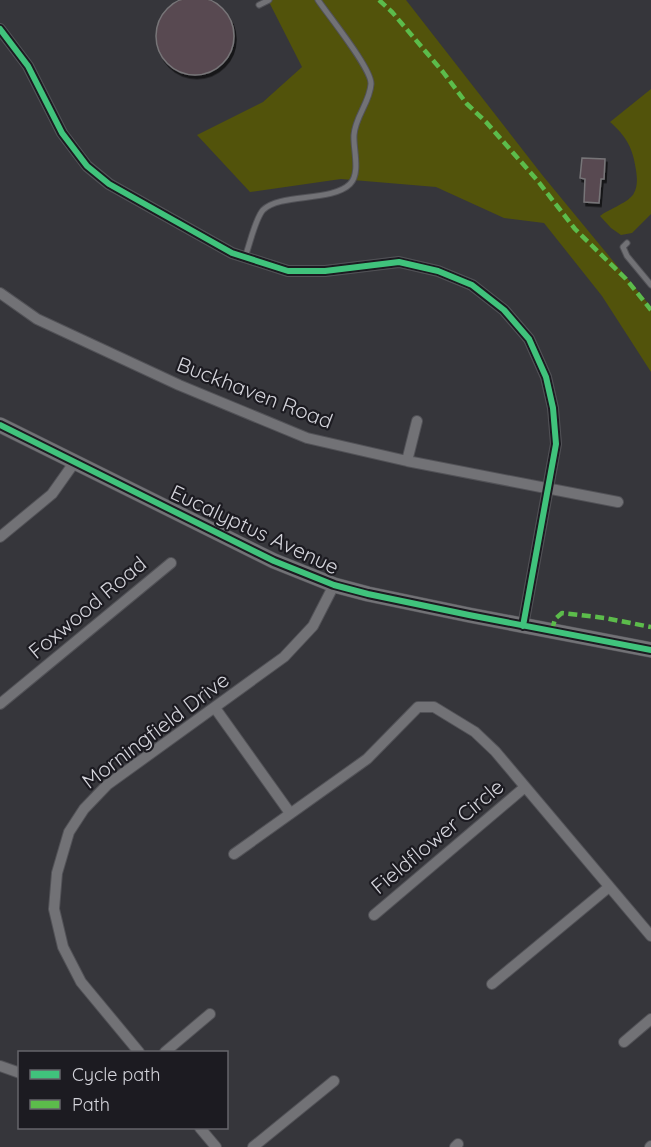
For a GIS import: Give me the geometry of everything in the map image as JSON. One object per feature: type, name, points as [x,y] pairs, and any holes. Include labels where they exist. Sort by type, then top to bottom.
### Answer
[{"type":"street","points":[[2,35],[28,66],[62,133],[87,166],[109,184],[232,253],[288,271],[325,271],[399,262],[438,271],[472,285],[504,310],[530,339],[546,378],[553,408],[556,444],[524,626]]},
{"type":"street","name":"Buckhaven Road","points":[[0,293],[37,319],[179,386],[307,438],[407,461],[618,502]]},
{"type":"street","points":[[407,461],[417,421]]},
{"type":"street","name":"Eucalyptus Avenue","points":[[0,425],[274,561],[334,585],[524,626],[651,650]]},
{"type":"street","points":[[0,537],[52,494],[74,462]]},
{"type":"street","name":"Foxwood Road","points":[[0,704],[171,563]]},
{"type":"street","name":"Morningfield Drive","points":[[137,1051],[81,982],[63,946],[54,909],[57,873],[69,832],[84,809],[107,785],[284,657],[313,626],[334,585]]},
{"type":"street","points":[[234,854],[367,759],[418,707],[434,707],[474,732],[495,752],[651,936]]},
{"type":"street","points":[[215,708],[290,813]]},
{"type":"street","name":"Fieldflower Circle","points":[[374,915],[525,787]]},
{"type":"street","points":[[492,984],[609,887]]},
{"type":"street","points":[[167,1051],[210,1014]]},
{"type":"street","points":[[624,1042],[651,1019]]},
{"type":"street","points":[[0,1066],[18,1072]]},
{"type":"street","points":[[253,1147],[334,1081]]},
{"type":"street","points":[[201,1129],[216,1147]]},
{"type":"lane","points":[[259,5],[269,0]]},
{"type":"lane","points":[[245,257],[258,218],[264,209],[274,204],[341,190],[351,183],[355,174],[354,135],[358,117],[368,97],[372,81],[365,66],[318,0]]},
{"type":"lane","points":[[627,243],[623,247],[627,256],[651,285]]},
{"type":"shaded area","points":[[268,0],[406,0],[543,176],[651,307],[651,372],[602,296],[544,223],[504,218],[436,187],[341,179],[250,192],[197,135],[263,102],[302,67]]},
{"type":"shaded area","points":[[651,89],[651,214],[632,233],[621,235],[600,216],[632,196],[637,176],[628,143],[610,122]]},
{"type":"building","points":[[184,-1],[210,0],[227,15],[233,28],[231,51],[216,68],[203,74],[180,72],[163,57],[157,44],[159,21],[168,9]]},
{"type":"building","points":[[582,158],[605,159],[599,203],[584,202],[585,179],[580,178]]},
{"type":"marked path","points":[[379,0],[443,72],[467,104],[537,180],[575,229],[626,279],[651,310]]},
{"type":"marked path","points":[[552,630],[555,619],[562,613],[651,627]]},
{"type":"cycle path","points":[[0,29],[28,66],[62,133],[87,166],[109,184],[232,253],[288,271],[325,271],[399,262],[438,271],[472,285],[504,310],[529,339],[546,377],[553,408],[556,444],[523,626]]},
{"type":"cycle path","points":[[0,425],[274,561],[334,585],[469,615],[651,650]]}]
